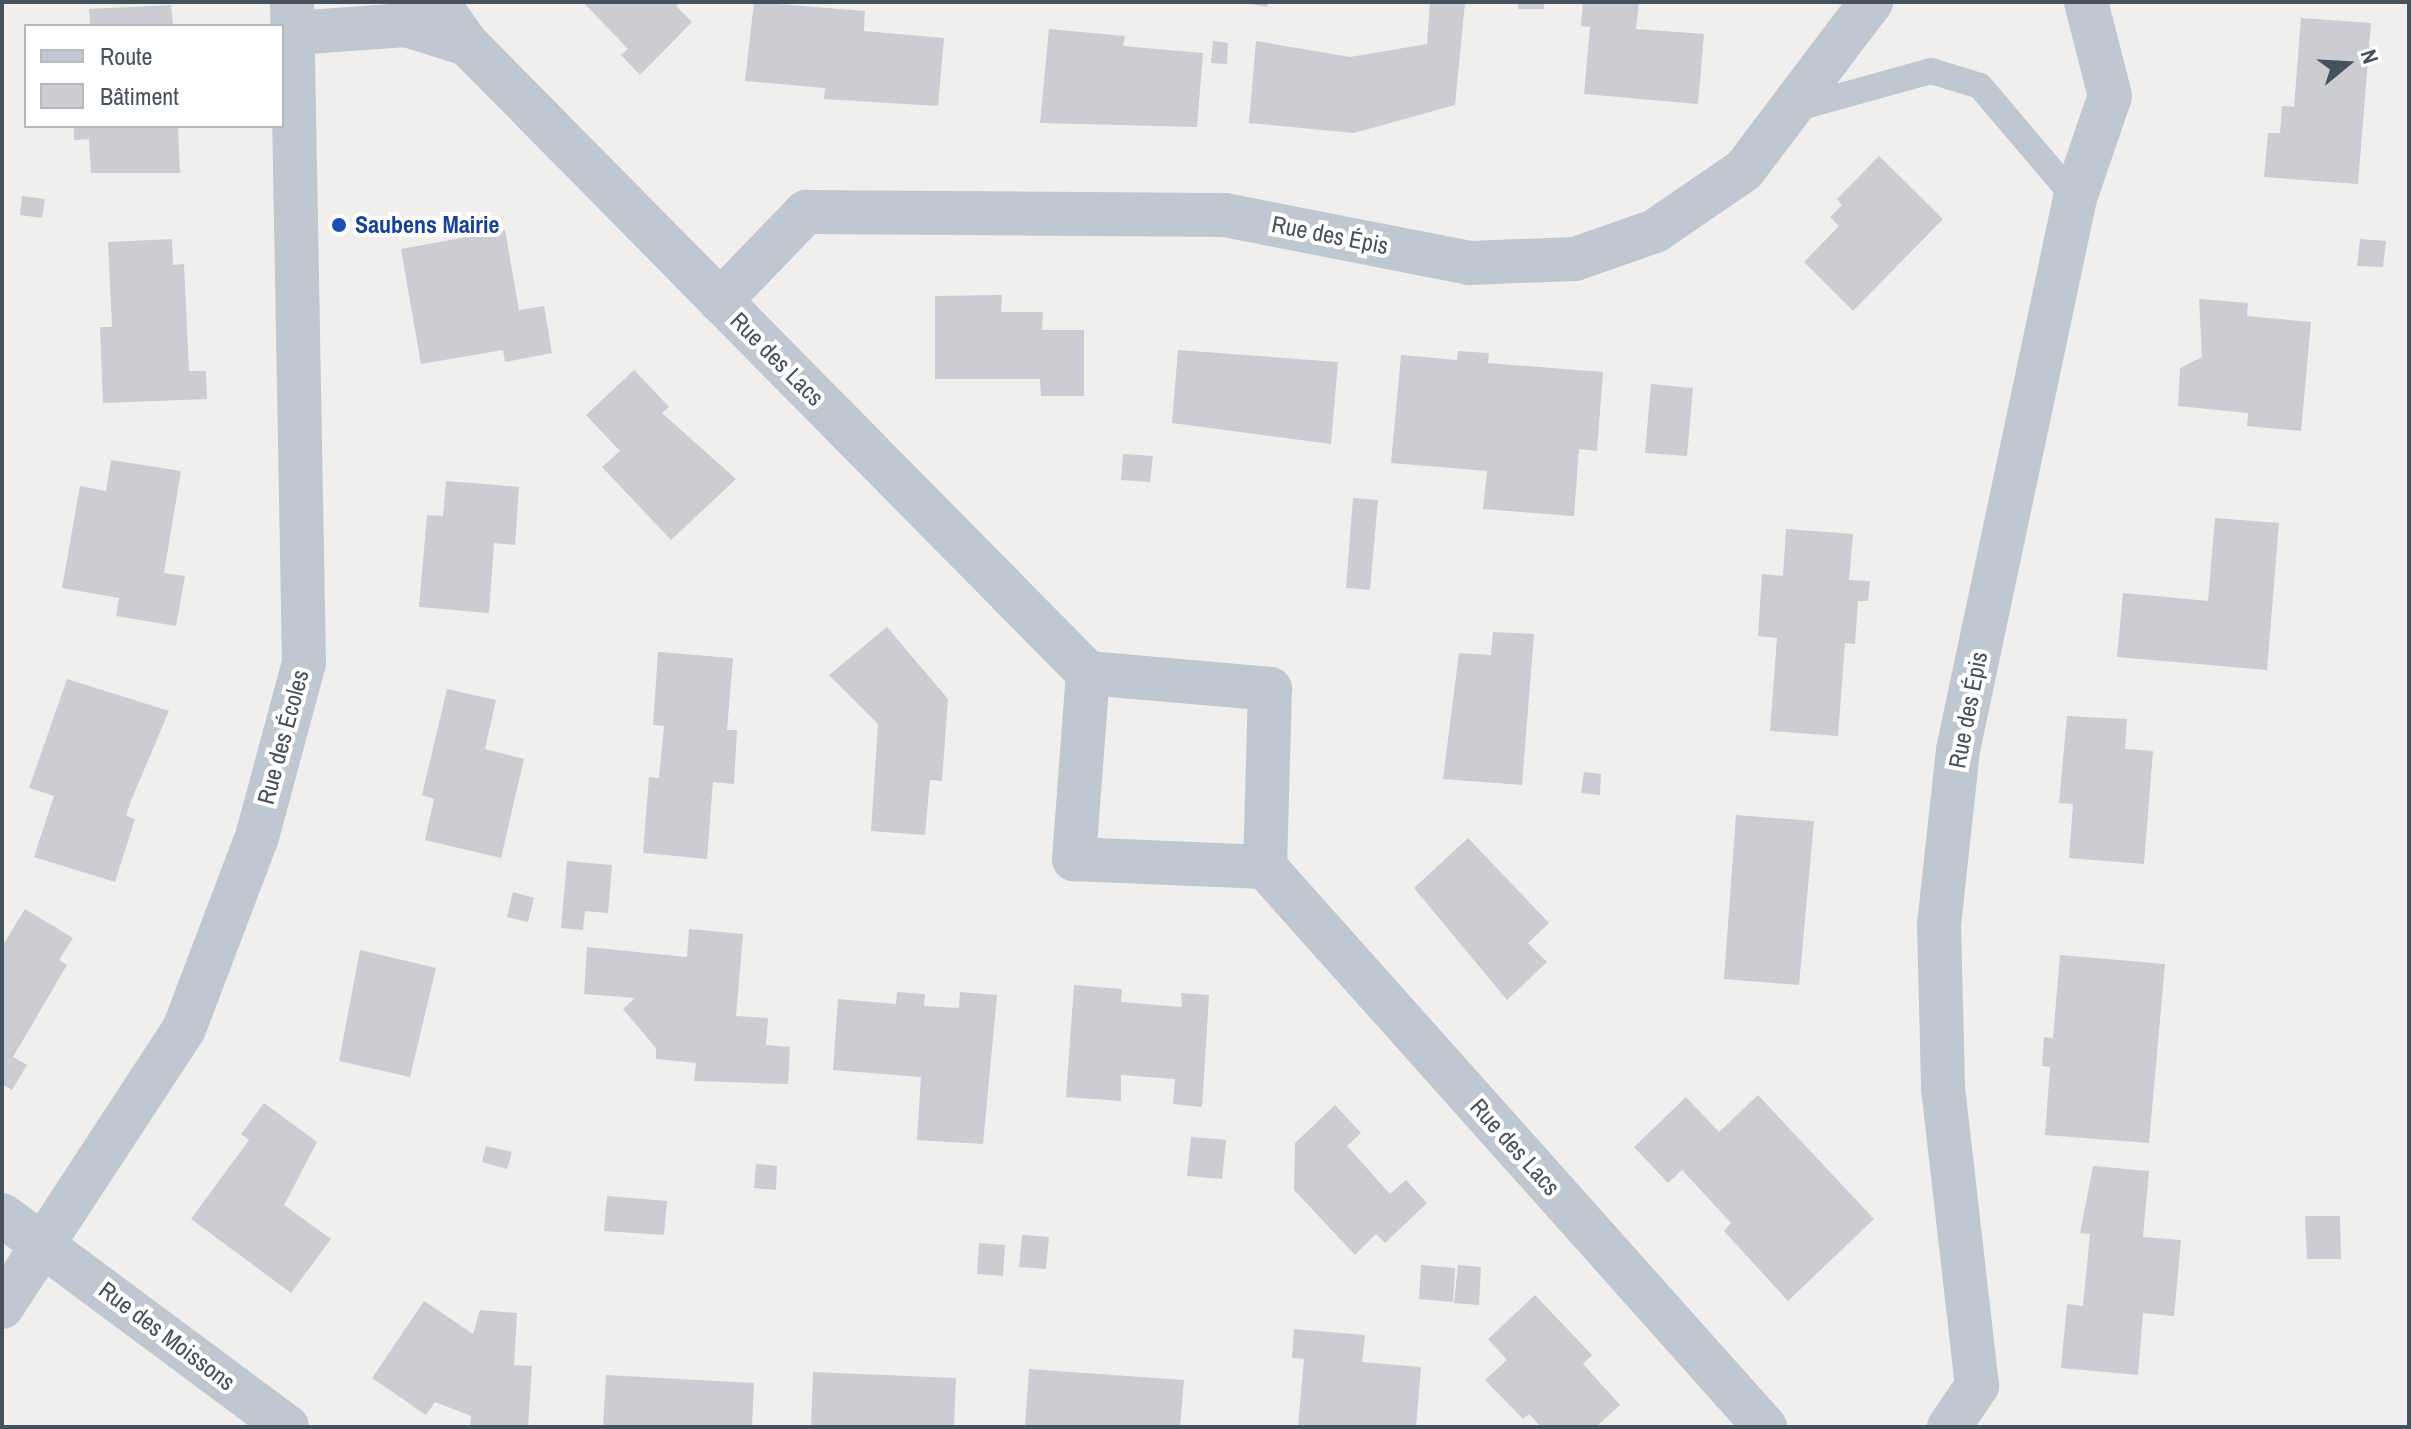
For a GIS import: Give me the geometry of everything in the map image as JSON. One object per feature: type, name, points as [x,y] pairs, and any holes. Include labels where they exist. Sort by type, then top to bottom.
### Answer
[{"type":"street","name":"Rue des Lacs","points":[[437,2],[467,44],[1088,673]]},
{"type":"street","name":"Rue des Épis","points":[[720,301],[806,212],[1225,215],[1470,263],[1575,259],[1655,231],[1744,170],[1871,2]]},
{"type":"street","name":"Rue des Épis","points":[[1949,1427],[1977,1386],[1943,1087],[1941,910],[1958,750],[2075,198],[2110,96],[2086,2]]},
{"type":"street","name":"Rue des Lacs","points":[[293,17],[406,25],[467,44]]},
{"type":"street","name":"Rue des Écoles","points":[[2,1307],[47,1246],[184,1029],[257,837],[304,663],[293,17]]},
{"type":"street","points":[[1088,673],[1270,689],[1265,867],[1074,859],[1088,673]]},
{"type":"street","name":"Rue des Lacs","points":[[1265,867],[1765,1427]]},
{"type":"street","name":"Rue des Moissons","points":[[2,1215],[287,1427]]},
{"type":"lane","points":[[1786,111],[1877,82],[1943,75],[1980,86],[2075,198]]},
{"type":"building","points":[[583,2],[680,2],[676,6],[692,22],[640,75],[621,55],[628,49]]},
{"type":"building","points":[[754,2],[865,11],[864,31],[944,38],[938,106],[824,99],[825,88],[745,81]]},
{"type":"building","points":[[1240,2],[1268,2],[1267,7]]},
{"type":"building","points":[[1430,2],[1465,3],[1455,105],[1354,133],[1249,123],[1256,41],[1350,57],[1427,44]]},
{"type":"building","points":[[1518,2],[1544,2],[1544,9],[1518,9]]},
{"type":"building","points":[[1583,2],[1639,2],[1636,29],[1704,34],[1698,104],[1584,94],[1590,27],[1581,26]]},
{"type":"building","points":[[171,5],[173,24],[90,24],[89,9]]},
{"type":"building","points":[[2301,18],[2371,23],[2358,184],[2264,177],[2268,133],[2280,133],[2282,106],[2294,107]]},
{"type":"building","points":[[1049,29],[1125,36],[1123,46],[1203,53],[1197,127],[1040,123]]},
{"type":"building","points":[[1213,41],[1228,43],[1227,64],[1211,63]]},
{"type":"building","points":[[74,128],[178,128],[180,173],[91,173],[89,139],[74,140]]},
{"type":"building","points":[[1879,156],[1943,219],[1853,311],[1804,262],[1839,226],[1830,217],[1842,205],[1837,199]]},
{"type":"building","points":[[22,196],[45,199],[42,218],[20,215]]},
{"type":"building","points":[[505,230],[519,310],[544,306],[552,353],[505,362],[503,350],[421,364],[401,249]]},
{"type":"building","points":[[172,239],[173,265],[184,264],[189,371],[206,371],[207,399],[103,403],[100,327],[112,327],[108,242]]},
{"type":"building","points":[[2360,239],[2386,241],[2383,267],[2357,266]]},
{"type":"building","points":[[1002,295],[1001,312],[1043,312],[1042,330],[1084,330],[1084,396],[1041,396],[1040,379],[935,379],[935,296]]},
{"type":"building","points":[[2199,299],[2248,303],[2247,316],[2311,322],[2301,431],[2247,426],[2248,413],[2178,406],[2180,368],[2202,357]]},
{"type":"building","points":[[1178,350],[1338,362],[1331,444],[1172,423]]},
{"type":"building","points":[[1458,351],[1489,353],[1488,363],[1603,372],[1597,451],[1579,449],[1574,516],[1483,509],[1487,471],[1391,463],[1401,355],[1457,360]]},
{"type":"building","points":[[634,370],[669,407],[662,413],[736,479],[671,540],[602,467],[620,451],[586,415]]},
{"type":"building","points":[[1651,384],[1693,388],[1687,456],[1645,453]]},
{"type":"building","points":[[1123,454],[1153,456],[1150,482],[1121,480]]},
{"type":"building","points":[[111,460],[181,471],[164,573],[185,576],[176,626],[116,616],[119,598],[62,588],[80,486],[106,491]]},
{"type":"building","points":[[446,481],[519,487],[515,545],[494,543],[489,613],[419,607],[427,515],[443,516]]},
{"type":"building","points":[[1353,498],[1378,500],[1370,590],[1346,588]]},
{"type":"building","points":[[2215,518],[2279,523],[2267,670],[2117,657],[2123,593],[2208,601]]},
{"type":"building","points":[[1786,529],[1853,534],[1849,580],[1870,581],[1868,601],[1858,601],[1855,644],[1845,643],[1838,736],[1770,731],[1777,638],[1758,636],[1762,574],[1783,576]]},
{"type":"building","points":[[887,627],[948,699],[942,781],[930,780],[925,835],[871,831],[878,724],[829,675]]},
{"type":"building","points":[[1493,632],[1534,634],[1522,785],[1443,779],[1459,653],[1491,655]]},
{"type":"building","points":[[658,652],[733,658],[727,730],[737,730],[734,784],[713,782],[707,859],[643,853],[649,777],[659,778],[664,726],[653,725]]},
{"type":"building","points":[[67,679],[169,711],[130,803],[126,816],[135,819],[115,882],[34,857],[54,796],[29,788]]},
{"type":"building","points":[[447,689],[496,700],[485,749],[524,759],[501,858],[425,840],[434,799],[422,795]]},
{"type":"building","points":[[2067,716],[2127,719],[2125,749],[2153,751],[2144,864],[2069,858],[2073,804],[2059,803]]},
{"type":"building","points":[[1584,772],[1601,774],[1600,795],[1581,793]]},
{"type":"building","points":[[1736,815],[1814,821],[1799,985],[1724,979]]},
{"type":"building","points":[[1468,838],[1549,923],[1528,943],[1547,962],[1507,1000],[1414,888]]},
{"type":"building","points":[[567,861],[612,865],[608,913],[585,911],[583,930],[561,928]]},
{"type":"building","points":[[513,892],[534,898],[528,922],[507,917]]},
{"type":"building","points":[[25,909],[73,938],[59,960],[67,965],[13,1057],[27,1065],[12,1090],[2,1084],[2,947]]},
{"type":"building","points":[[689,929],[743,934],[736,1016],[768,1018],[766,1045],[790,1047],[788,1084],[694,1081],[696,1063],[656,1059],[656,1048],[623,1009],[635,998],[584,994],[587,947],[687,957]]},
{"type":"building","points":[[360,950],[436,968],[410,1077],[339,1061]]},
{"type":"building","points":[[2060,955],[2165,964],[2149,1143],[2045,1135],[2050,1067],[2042,1066],[2044,1037],[2053,1038]]},
{"type":"building","points":[[1074,985],[1122,989],[1121,1002],[1182,1007],[1181,993],[1209,995],[1202,1107],[1173,1104],[1175,1079],[1121,1075],[1121,1101],[1066,1097]]},
{"type":"building","points":[[897,992],[925,994],[924,1006],[959,1008],[960,992],[997,995],[983,1144],[917,1140],[921,1077],[833,1070],[838,999],[896,1004]]},
{"type":"building","points":[[1758,1095],[1874,1219],[1788,1301],[1724,1231],[1731,1223],[1682,1170],[1668,1183],[1634,1147],[1686,1097],[1719,1132]]},
{"type":"building","points":[[264,1103],[317,1142],[284,1205],[331,1239],[291,1293],[191,1219],[249,1140],[241,1134]]},
{"type":"building","points":[[1335,1105],[1361,1133],[1347,1146],[1390,1194],[1406,1180],[1427,1203],[1385,1243],[1376,1234],[1355,1255],[1294,1190],[1295,1143]]},
{"type":"building","points":[[1191,1137],[1226,1140],[1222,1179],[1187,1176]]},
{"type":"building","points":[[486,1146],[512,1152],[507,1169],[482,1162]]},
{"type":"building","points":[[756,1164],[777,1166],[776,1190],[754,1188]]},
{"type":"building","points":[[2093,1166],[2149,1171],[2143,1237],[2181,1240],[2174,1316],[2143,1313],[2138,1375],[2061,1368],[2067,1304],[2083,1306],[2090,1234],[2080,1233]]},
{"type":"building","points":[[607,1196],[667,1201],[664,1235],[604,1231]]},
{"type":"building","points":[[2305,1216],[2340,1216],[2341,1259],[2307,1259]]},
{"type":"building","points":[[1022,1235],[1049,1237],[1046,1269],[1019,1267]]},
{"type":"building","points":[[979,1243],[1005,1245],[1003,1276],[977,1274]]},
{"type":"building","points":[[1421,1265],[1455,1268],[1453,1302],[1419,1299]]},
{"type":"building","points":[[1458,1265],[1481,1267],[1479,1305],[1454,1303]]},
{"type":"building","points":[[1535,1295],[1592,1355],[1583,1364],[1620,1405],[1596,1427],[1541,1427],[1529,1414],[1523,1419],[1485,1380],[1507,1360],[1488,1339]]},
{"type":"building","points":[[424,1301],[473,1334],[480,1310],[517,1313],[514,1365],[532,1366],[528,1427],[470,1427],[471,1416],[435,1402],[426,1415],[372,1378]]},
{"type":"building","points":[[1294,1329],[1365,1335],[1362,1362],[1421,1367],[1416,1427],[1298,1427],[1304,1359],[1292,1358]]},
{"type":"building","points":[[1029,1369],[1184,1380],[1180,1427],[1025,1427]]},
{"type":"building","points":[[813,1372],[956,1378],[954,1427],[811,1427]]},
{"type":"building","points":[[606,1375],[754,1383],[752,1427],[603,1427]]},
{"type":"place","name":"Saubens Mairie","points":[[339,225]]}]
